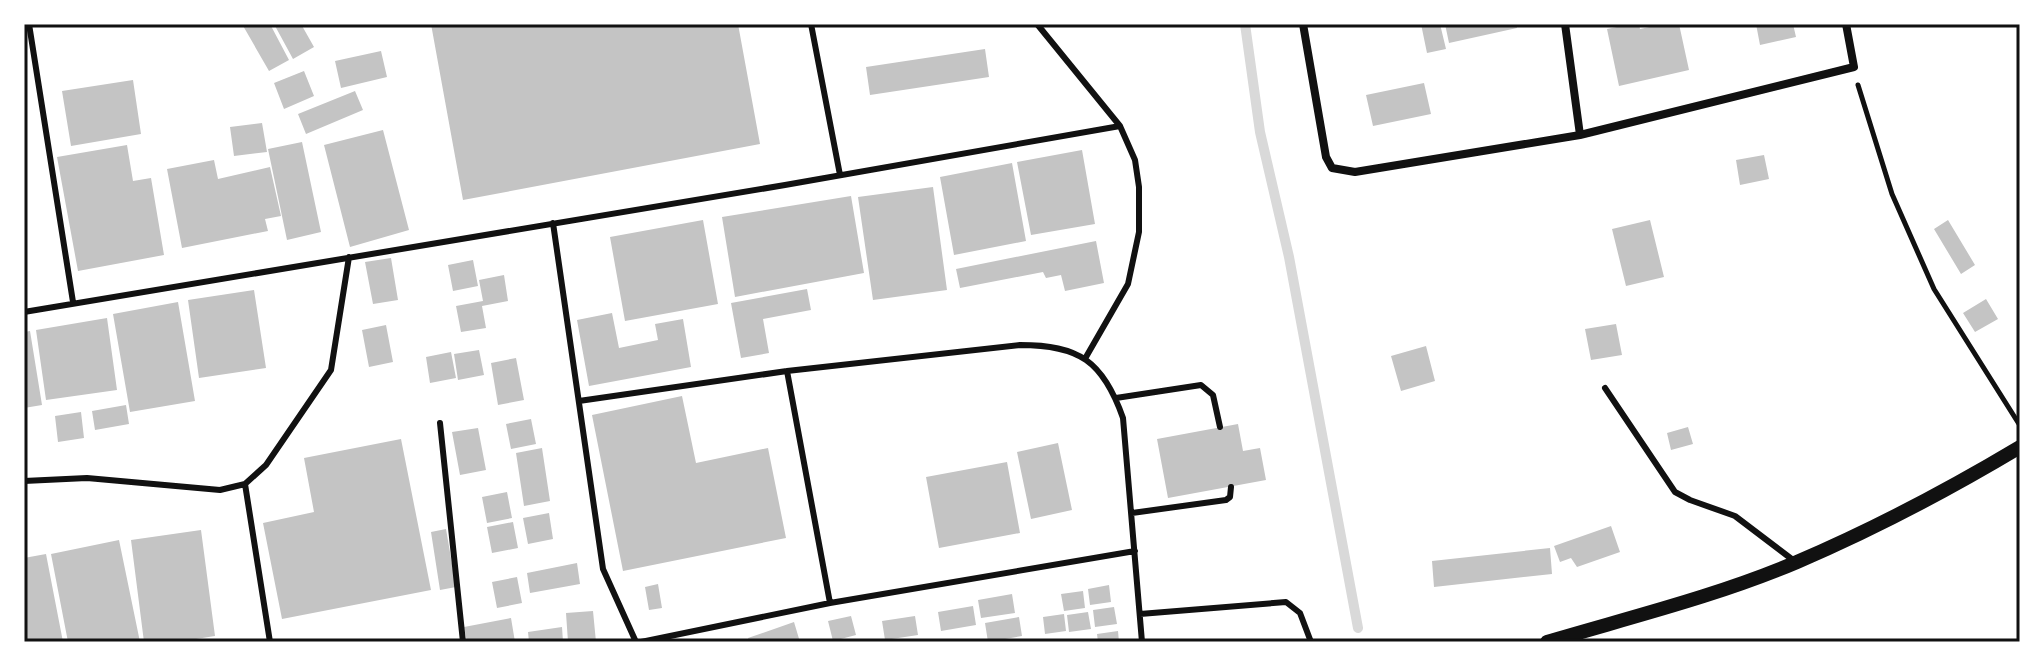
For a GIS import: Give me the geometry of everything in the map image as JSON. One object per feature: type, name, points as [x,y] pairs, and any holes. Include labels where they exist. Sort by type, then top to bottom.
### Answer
[{"type":"street","points":[[1303,24],[1326,157],[1336,170],[1366,171],[1580,135],[1854,67],[1846,24]]},
{"type":"street","points":[[1565,24],[1580,135]]},
{"type":"street","points":[[1547,642],[1796,563],[1912,508],[2020,447]]},
{"type":"lane","points":[[29,24],[73,302]]},
{"type":"lane","points":[[811,24],[840,175]]},
{"type":"lane","points":[[1037,24],[1120,126],[1135,160],[1139,187],[1139,232],[1128,284],[1086,357]]},
{"type":"lane","points":[[24,312],[1120,126]]},
{"type":"lane","points":[[553,223],[603,569],[639,642],[830,603],[1135,551]]},
{"type":"lane","points":[[24,481],[87,478],[220,490],[245,484],[266,465],[331,370],[349,257]]},
{"type":"lane","points":[[579,401],[787,371],[1020,345],[1050,345],[1086,357],[1116,398],[1123,418],[1142,642]]},
{"type":"lane","points":[[787,371],[830,603]]},
{"type":"lane","points":[[1116,398],[1201,385],[1213,395],[1220,427]]},
{"type":"lane","points":[[1605,388],[1675,492],[1735,516],[1796,563]]},
{"type":"lane","points":[[440,423],[463,642]]},
{"type":"lane","points":[[245,484],[270,642]]},
{"type":"lane","points":[[1132,513],[1226,500],[1230,497],[1231,487]]},
{"type":"lane","points":[[1140,614],[1286,602],[1300,613],[1311,642]]},
{"type":"path","points":[[1854,67],[1892,194],[1934,289],[2020,425]]},
{"type":"building","points":[[242,24],[270,24],[289,60],[269,71]]},
{"type":"building","points":[[274,24],[301,24],[314,47],[293,59]]},
{"type":"building","points":[[431,24],[738,24],[760,144],[463,200]]},
{"type":"building","points":[[1421,24],[1440,24],[1446,49],[1427,53]]},
{"type":"building","points":[[1445,24],[1516,24],[1517,28],[1449,43]]},
{"type":"building","points":[[1639,24],[1640,29],[1679,24],[1689,70],[1619,86],[1607,29]]},
{"type":"building","points":[[1756,24],[1793,24],[1796,37],[1760,45]]},
{"type":"building","points":[[985,49],[989,77],[870,95],[866,67]]},
{"type":"building","points":[[381,51],[387,77],[341,88],[335,61]]},
{"type":"building","points":[[304,71],[314,96],[284,109],[274,83]]},
{"type":"building","points":[[133,80],[141,134],[71,146],[62,91]]},
{"type":"building","points":[[1424,83],[1431,114],[1373,126],[1366,95]]},
{"type":"building","points":[[355,91],[363,110],[306,134],[298,114]]},
{"type":"building","points":[[262,123],[267,152],[234,156],[230,127]]},
{"type":"building","points":[[383,130],[409,230],[350,247],[324,145]]},
{"type":"building","points":[[302,142],[321,232],[287,240],[268,149]]},
{"type":"building","points":[[127,145],[133,181],[151,178],[164,255],[78,271],[57,157]]},
{"type":"building","points":[[1082,150],[1095,224],[1031,235],[1017,162]]},
{"type":"building","points":[[1764,155],[1769,179],[1740,185],[1736,160]]},
{"type":"building","points":[[214,160],[218,179],[270,167],[281,216],[265,219],[268,231],[182,248],[167,169]]},
{"type":"building","points":[[1012,163],[1026,241],[954,255],[940,177]]},
{"type":"building","points":[[933,187],[947,290],[873,300],[858,197]]},
{"type":"building","points":[[851,196],[864,273],[735,297],[722,217]]},
{"type":"building","points":[[703,220],[718,304],[625,321],[610,237]]},
{"type":"building","points":[[1650,220],[1664,277],[1626,286],[1612,229]]},
{"type":"building","points":[[1948,220],[1975,265],[1961,274],[1934,229]]},
{"type":"building","points":[[1096,241],[1104,283],[1065,291],[1061,275],[1046,278],[1043,272],[960,288],[956,269]]},
{"type":"building","points":[[391,258],[398,300],[373,304],[365,262]]},
{"type":"building","points":[[473,260],[478,286],[453,291],[448,265]]},
{"type":"building","points":[[504,275],[508,301],[482,306],[486,328],[461,332],[456,306],[483,301],[479,280]]},
{"type":"building","points":[[807,289],[811,310],[763,319],[769,353],[741,358],[731,303]]},
{"type":"building","points":[[254,290],[266,368],[199,378],[188,300]]},
{"type":"building","points":[[1986,299],[1998,319],[1975,332],[1963,313]]},
{"type":"building","points":[[178,302],[195,401],[130,412],[113,314]]},
{"type":"building","points":[[612,313],[619,348],[658,340],[655,324],[683,319],[691,367],[589,386],[577,320]]},
{"type":"building","points":[[107,318],[117,390],[46,400],[36,330]]},
{"type":"building","points":[[1616,324],[1622,355],[1591,360],[1585,329]]},
{"type":"building","points":[[386,325],[393,362],[369,367],[362,330]]},
{"type":"building","points":[[30,331],[42,405],[24,408],[24,332]]},
{"type":"building","points":[[1426,346],[1435,381],[1401,391],[1391,356]]},
{"type":"building","points":[[479,350],[484,375],[458,380],[454,354]]},
{"type":"building","points":[[451,352],[456,378],[430,383],[426,357]]},
{"type":"building","points":[[516,358],[524,400],[498,405],[491,363]]},
{"type":"building","points":[[682,396],[696,463],[768,448],[786,538],[623,571],[592,415]]},
{"type":"building","points":[[126,405],[129,424],[95,430],[92,411]]},
{"type":"building","points":[[81,412],[84,438],[58,442],[55,416]]},
{"type":"building","points":[[531,419],[536,444],[511,449],[506,424]]},
{"type":"building","points":[[1238,424],[1243,451],[1260,448],[1266,480],[1168,498],[1157,439]]},
{"type":"building","points":[[1688,427],[1693,444],[1671,450],[1667,433]]},
{"type":"building","points":[[478,428],[486,470],[460,475],[452,432]]},
{"type":"building","points":[[401,439],[431,590],[282,619],[263,523],[314,512],[304,458]]},
{"type":"building","points":[[1058,443],[1072,510],[1031,519],[1017,452]]},
{"type":"building","points":[[542,448],[550,501],[524,506],[516,453]]},
{"type":"building","points":[[1007,462],[1020,533],[939,548],[926,477]]},
{"type":"building","points":[[507,492],[512,518],[487,523],[482,497]]},
{"type":"building","points":[[549,513],[553,539],[528,544],[523,518]]},
{"type":"building","points":[[513,522],[518,548],[492,553],[487,527]]},
{"type":"building","points":[[1611,526],[1620,552],[1577,567],[1571,558],[1560,562],[1554,546]]},
{"type":"building","points":[[446,529],[456,587],[440,590],[431,532]]},
{"type":"building","points":[[201,530],[215,636],[177,642],[144,642],[131,540]]},
{"type":"building","points":[[119,540],[140,642],[68,642],[51,554]]},
{"type":"building","points":[[1550,548],[1552,574],[1434,587],[1432,561]]},
{"type":"building","points":[[46,554],[63,642],[24,642],[24,558]]},
{"type":"building","points":[[577,563],[580,584],[530,593],[527,573]]},
{"type":"building","points":[[517,577],[522,603],[497,608],[492,582]]},
{"type":"building","points":[[658,584],[662,608],[649,610],[645,587]]},
{"type":"building","points":[[1109,585],[1111,602],[1090,605],[1088,589]]},
{"type":"building","points":[[1083,591],[1085,608],[1064,611],[1061,594]]},
{"type":"building","points":[[1012,594],[1015,613],[981,618],[978,600]]},
{"type":"building","points":[[973,606],[976,625],[941,631],[938,612]]},
{"type":"building","points":[[1114,607],[1117,624],[1095,627],[1093,610]]},
{"type":"building","points":[[593,611],[596,642],[568,642],[566,613]]},
{"type":"building","points":[[1088,612],[1091,629],[1069,632],[1067,615]]},
{"type":"building","points":[[1064,614],[1066,631],[1045,634],[1043,617]]},
{"type":"building","points":[[851,616],[856,635],[833,641],[828,621]]},
{"type":"building","points":[[915,616],[918,635],[885,640],[882,621]]},
{"type":"building","points":[[1019,617],[1022,636],[988,642],[985,623]]},
{"type":"building","points":[[511,618],[515,642],[467,642],[464,627]]},
{"type":"building","points":[[794,622],[800,642],[749,642],[748,638]]},
{"type":"building","points":[[562,627],[563,642],[529,642],[528,632]]},
{"type":"building","points":[[1118,631],[1119,642],[1098,642],[1097,634]]},
{"type":"waterway","points":[[1245,24],[1260,132],[1289,257],[1358,628]]}]
